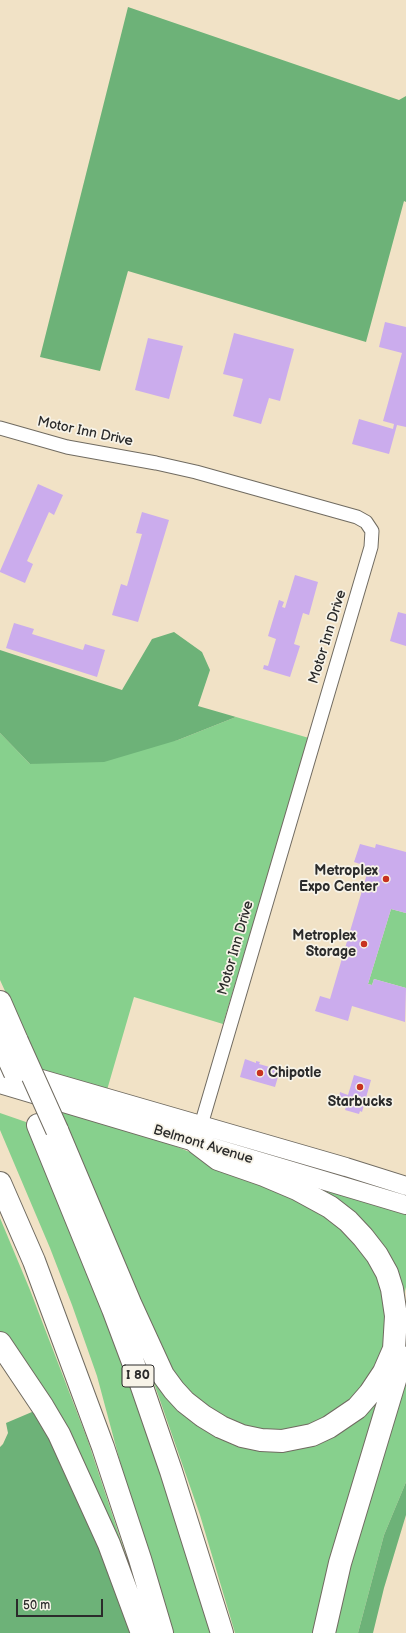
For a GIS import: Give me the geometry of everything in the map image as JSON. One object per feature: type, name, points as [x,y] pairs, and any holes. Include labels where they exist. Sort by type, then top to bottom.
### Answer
[{"type":"highway","points":[[0,1002],[9,1040]]},
{"type":"highway","name":"I 80","points":[[9,1040],[47,1127],[140,1381],[171,1471],[222,1633]]},
{"type":"highway","points":[[47,1127],[163,1375],[186,1402],[203,1416],[221,1427],[242,1436],[261,1440],[287,1440],[312,1435],[341,1420],[361,1403],[370,1393],[400,1346],[392,1289],[387,1272],[377,1255],[363,1237],[348,1221],[330,1207],[298,1189],[218,1159],[199,1134]]},
{"type":"highway","points":[[0,1183],[34,1261],[103,1447],[140,1559],[162,1633]]},
{"type":"highway","points":[[324,1633],[340,1563],[400,1346],[406,1307]]},
{"type":"highway","points":[[0,1343],[43,1407],[58,1434],[109,1544],[142,1633]]},
{"type":"main road","name":"Belmont Avenue","points":[[0,1067],[406,1205]]},
{"type":"main road","name":"Belmont Avenue","points":[[0,1084],[199,1134],[346,1167],[406,1186]]},
{"type":"street","name":"Motor Inn Drive","points":[[0,428],[67,447],[156,462],[196,472],[357,518],[366,522],[372,531],[371,547],[199,1134]]},
{"type":"green space","points":[[128,7],[399,100],[406,96],[406,202],[404,201],[366,342],[128,271],[100,371],[40,357]]},
{"type":"green space","points":[[174,632],[202,652],[210,670],[198,706],[236,717],[178,740],[104,762],[30,764],[0,733],[0,650],[122,690],[152,639]]},
{"type":"green space","points":[[236,717],[309,738],[223,1024],[134,997],[107,1090],[41,1070],[0,980],[0,733],[30,764],[178,740]]},
{"type":"green space","points":[[391,909],[406,913],[406,988],[374,979],[372,985],[368,984]]},
{"type":"green space","points":[[59,1109],[140,1132],[302,1197],[366,1250],[385,1294],[387,1340],[379,1364],[357,1397],[316,1423],[292,1431],[265,1431],[239,1427],[208,1411],[174,1375],[141,1313],[73,1140]]},
{"type":"green space","points":[[0,1113],[26,1122],[29,1129],[131,1381],[214,1633],[172,1633],[130,1499],[97,1376],[50,1248],[0,1130]]},
{"type":"green space","points":[[321,1189],[406,1213],[406,1287],[401,1305],[349,1212]]},
{"type":"green space","points":[[0,1218],[30,1290],[88,1441],[132,1574],[15,1350],[0,1331]]},
{"type":"green space","points":[[148,1366],[183,1405],[284,1445],[384,1384],[319,1633],[235,1633],[200,1515]]},
{"type":"green space","points":[[406,1370],[406,1482],[384,1535],[358,1633],[331,1633]]},
{"type":"green space","points":[[39,1409],[70,1468],[133,1633],[0,1633],[0,1447],[8,1433],[6,1423]]},
{"type":"green space","points":[[406,1482],[406,1515],[384,1588],[373,1633],[358,1633],[384,1535]]},
{"type":"building","points":[[385,322],[406,327],[406,427],[397,425],[389,454],[352,444],[359,419],[393,429],[394,424],[383,421],[402,353],[379,347]]},
{"type":"building","points":[[234,333],[294,349],[280,401],[269,398],[261,424],[233,416],[243,379],[223,374]]},
{"type":"building","points":[[148,338],[183,346],[169,399],[135,390]]},
{"type":"building","points":[[38,484],[63,495],[54,515],[49,512],[27,561],[33,564],[25,583],[0,571]]},
{"type":"building","points":[[142,512],[169,520],[138,622],[112,615],[121,584],[127,586],[142,534],[136,533]]},
{"type":"building","points":[[295,575],[318,582],[309,615],[303,613],[294,644],[300,646],[290,677],[263,669],[264,665],[268,666],[276,639],[268,636],[279,600],[284,602],[282,607],[285,608]]},
{"type":"building","points":[[398,612],[406,614],[406,646],[390,641]]},
{"type":"building","points":[[14,623],[34,629],[32,634],[83,650],[85,644],[105,650],[97,677],[6,648]]},
{"type":"building","name":"Metroplex Storage","points":[[360,844],[375,848],[376,844],[406,852],[406,913],[391,909],[368,984],[372,985],[374,979],[406,988],[405,1022],[352,1006],[348,1021],[315,1011],[320,996],[330,999],[369,867],[354,862]]},
{"type":"building","name":"Chipotle","points":[[245,1059],[256,1063],[256,1061],[260,1062],[259,1064],[280,1070],[275,1087],[240,1077]]},
{"type":"building","name":"Starbucks","points":[[354,1075],[371,1080],[362,1112],[360,1111],[359,1114],[345,1110],[346,1107],[344,1106],[346,1100],[339,1098],[340,1092],[348,1095]]},
{"type":"place","name":"Metroplex Expo Center","points":[[386,879]]},
{"type":"place","name":"Metroplex Storage","points":[[364,944]]},
{"type":"place","name":"Chipotle","points":[[260,1073]]},
{"type":"place","name":"Starbucks","points":[[360,1087]]}]
